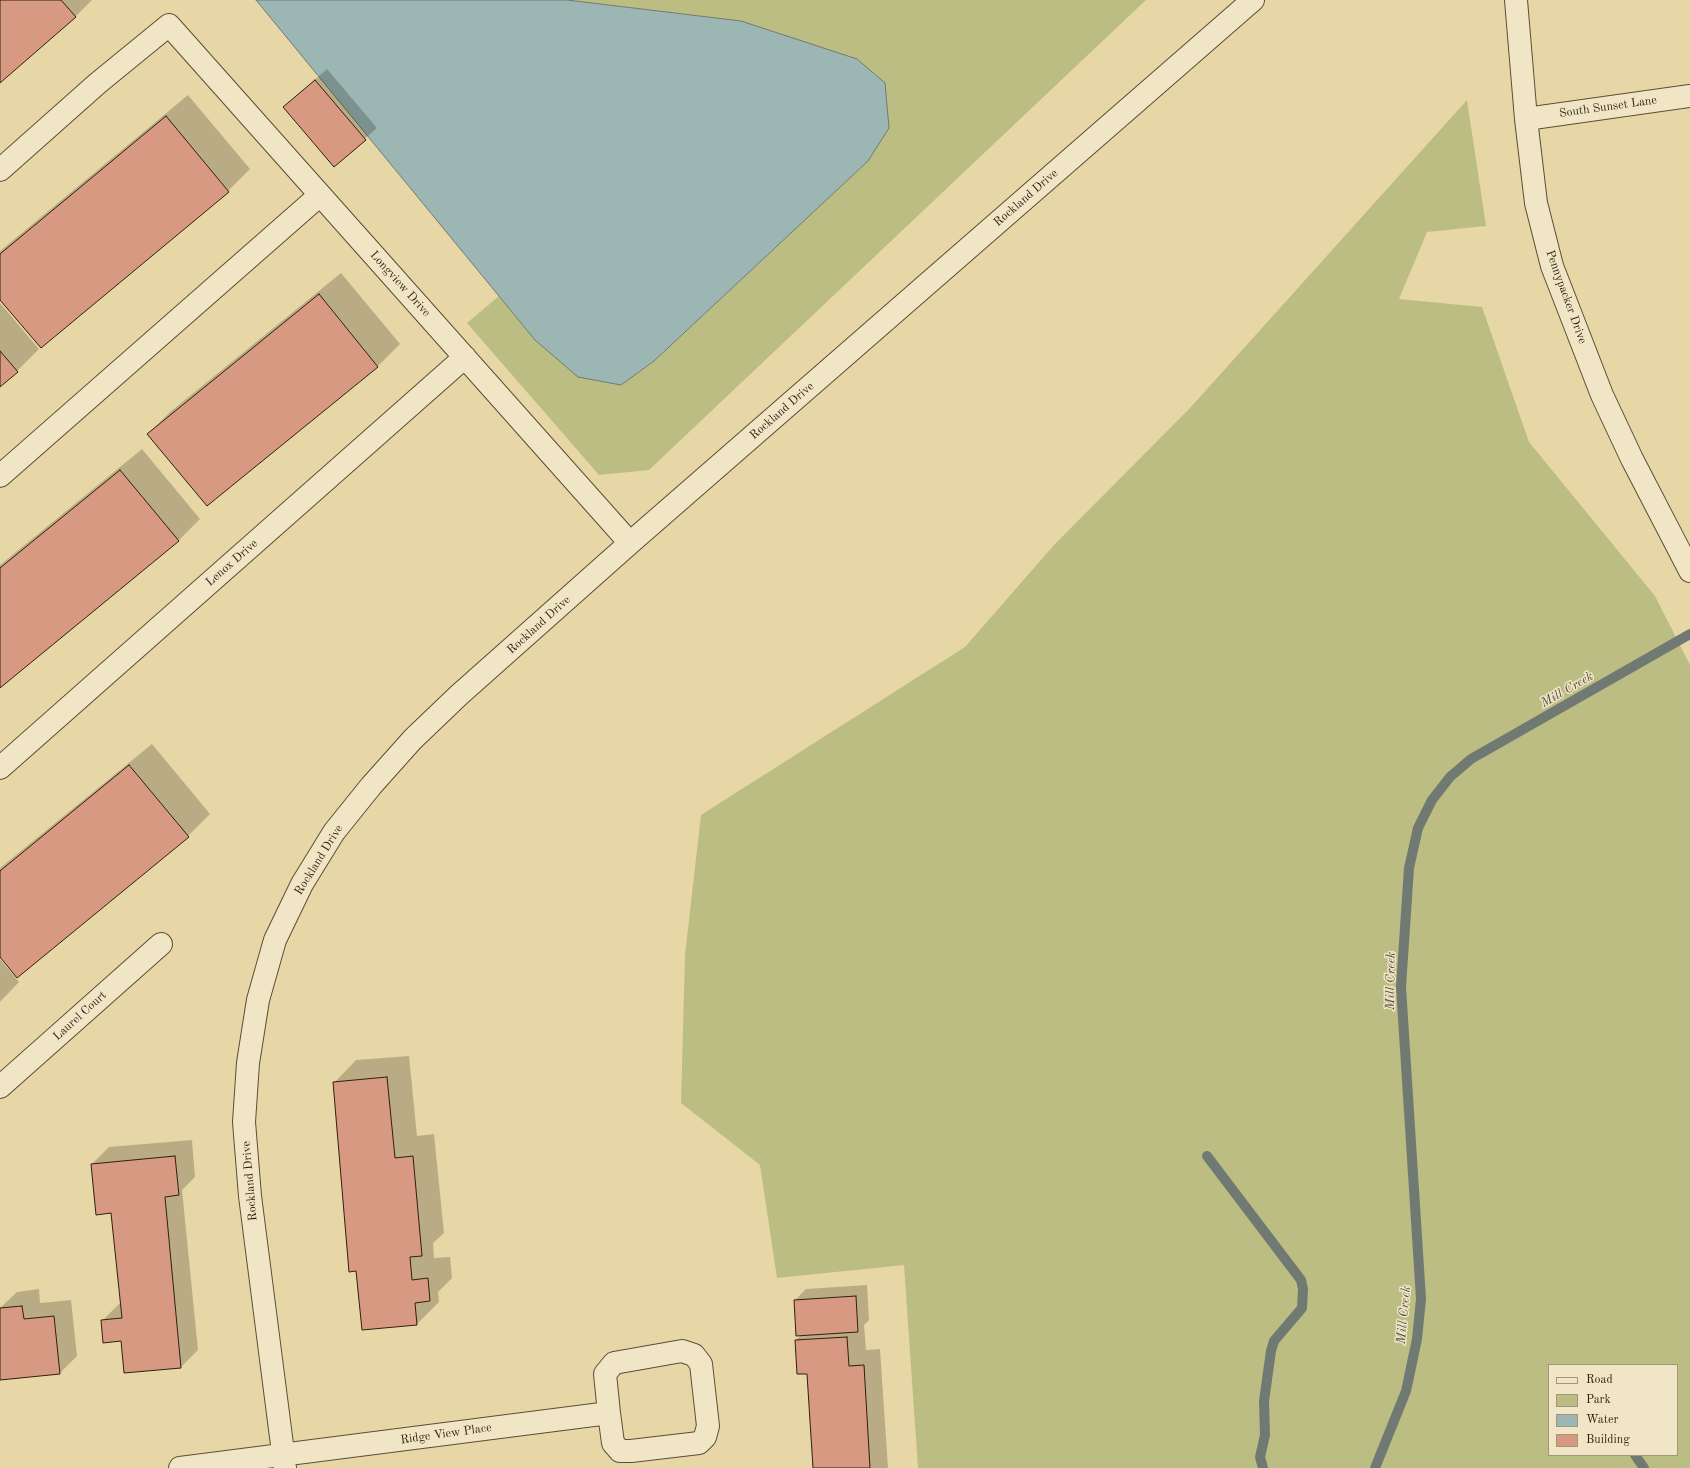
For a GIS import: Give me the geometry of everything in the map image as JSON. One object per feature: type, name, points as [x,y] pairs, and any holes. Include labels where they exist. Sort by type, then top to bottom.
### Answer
[{"type":"street","name":"Rockland Drive","points":[[284,1462],[250,1196],[244,1122],[248,1063],[258,1000],[275,940],[302,884],[334,832],[371,786],[413,739],[460,695],[630,543],[1253,0]]},
{"type":"street","name":"Pennypacker Drive","points":[[1516,0],[1526,118],[1536,203],[1552,266],[1602,395],[1632,459],[1690,571]]},
{"type":"street","name":"Longview Drive","points":[[0,170],[98,83],[169,26],[630,543]]},
{"type":"street","name":"South Sunset Lane","points":[[1526,118],[1690,96]]},
{"type":"street","points":[[0,476],[320,194]]},
{"type":"street","name":"Lenox Drive","points":[[0,768],[465,357]]},
{"type":"street","name":"Laurel Court","points":[[0,1087],[161,944]]},
{"type":"street","points":[[682,1351],[694,1355],[701,1364],[708,1426],[704,1437],[699,1443],[631,1452],[620,1451],[613,1443],[609,1413],[605,1374],[614,1363],[682,1351]]},
{"type":"street","name":"Ridge View Place","points":[[180,1468],[284,1462],[609,1413]]},
{"type":"green space","points":[[567,0],[1146,0],[649,470],[599,475],[467,323],[499,296],[535,340],[621,385],[654,361],[868,161],[741,21]]},
{"type":"green space","points":[[1467,100],[1486,226],[1427,232],[1399,299],[1482,307],[1529,442],[1655,596],[1690,665],[1690,1468],[918,1468],[904,1265],[777,1278],[760,1165],[681,1103],[685,955],[701,815],[965,647],[1054,545],[1190,408]]},
{"type":"water","points":[[256,0],[567,0],[741,21],[857,59],[885,83],[889,128],[868,161],[654,361],[621,385],[578,377],[535,340]]},
{"type":"building","points":[[0,0],[61,0],[76,17],[0,83]]},
{"type":"building","points":[[315,80],[366,140],[334,167],[283,107]]},
{"type":"building","points":[[166,116],[229,192],[41,348],[0,300],[0,254]]},
{"type":"building","points":[[319,294],[378,367],[207,506],[147,434]]},
{"type":"building","points":[[0,351],[18,372],[0,387]]},
{"type":"building","points":[[120,470],[179,541],[0,688],[0,568]]},
{"type":"building","points":[[129,765],[189,837],[17,978],[0,957],[0,871]]},
{"type":"building","points":[[387,1077],[395,1158],[413,1156],[422,1256],[410,1257],[412,1280],[428,1278],[430,1301],[415,1303],[417,1325],[362,1330],[356,1271],[349,1272],[333,1082]]},
{"type":"building","points":[[175,1156],[179,1195],[165,1197],[181,1368],[124,1373],[121,1341],[103,1343],[101,1320],[122,1318],[111,1213],[96,1215],[91,1164]]},
{"type":"building","points":[[856,1296],[858,1332],[796,1336],[794,1300]]},
{"type":"building","points":[[22,1306],[24,1319],[54,1316],[60,1374],[0,1380],[0,1308]]},
{"type":"building","points":[[847,1337],[849,1366],[864,1365],[870,1468],[813,1468],[807,1374],[797,1374],[795,1340]]},
{"type":"waterway","name":"Mill Creek","points":[[1375,1468],[1406,1391],[1417,1339],[1421,1299],[1401,987],[1409,868],[1418,828],[1432,800],[1450,777],[1471,759],[1690,634]]},
{"type":"waterway","points":[[1207,1156],[1301,1280],[1303,1289],[1302,1308],[1274,1341],[1271,1351],[1264,1401],[1265,1435],[1260,1457],[1263,1468]]},
{"type":"waterway","points":[[1636,1456],[1644,1468]]}]
